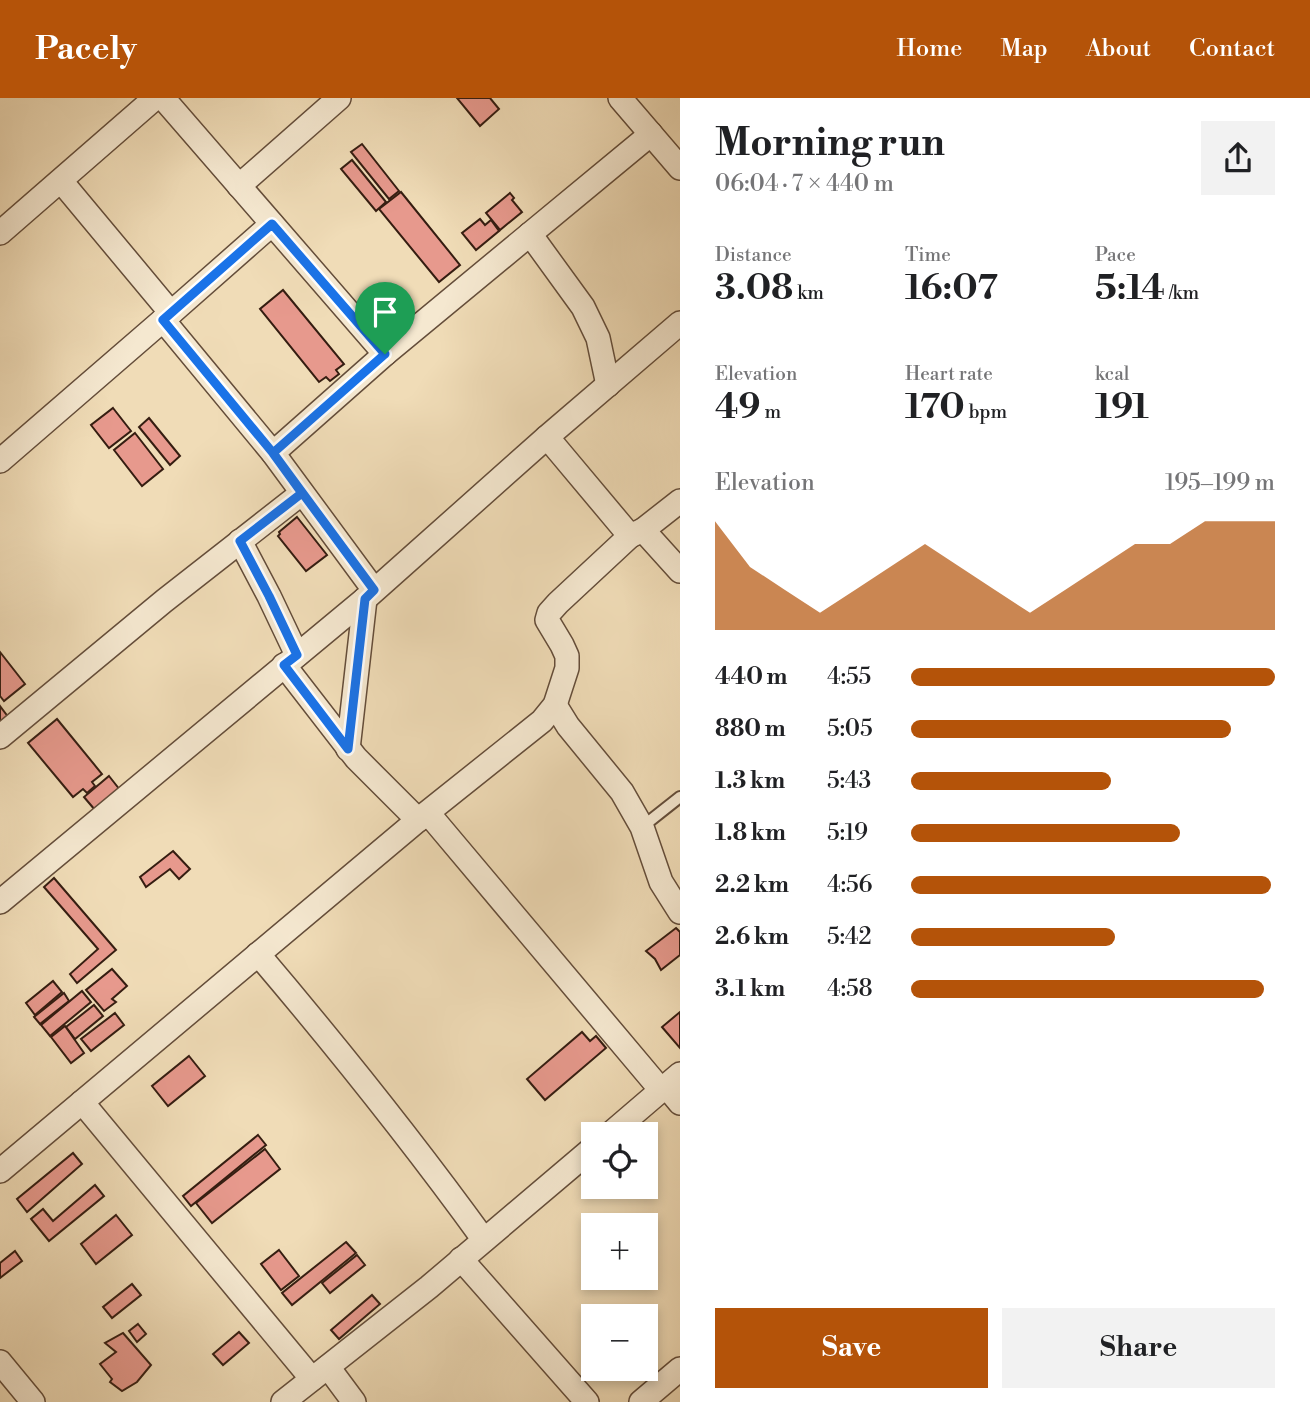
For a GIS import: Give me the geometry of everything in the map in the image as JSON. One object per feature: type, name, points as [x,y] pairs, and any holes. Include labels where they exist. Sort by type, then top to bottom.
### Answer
[{"type":"street","points":[[0,233],[155,98]]},
{"type":"street","points":[[163,98],[385,354]]},
{"type":"street","points":[[239,186],[339,98]]},
{"type":"street","points":[[620,98],[680,168]]},
{"type":"street","points":[[273,453],[385,354],[650,134]]},
{"type":"street","points":[[61,181],[273,453],[370,595],[348,749]]},
{"type":"street","points":[[0,461],[272,224]]},
{"type":"street","points":[[530,234],[583,307],[598,338],[608,385]]},
{"type":"street","points":[[0,902],[370,595],[680,323]]},
{"type":"street","points":[[547,437],[637,533],[680,571]]},
{"type":"street","points":[[0,737],[164,601],[302,493]]},
{"type":"street","points":[[4,1159],[82,1102],[423,816],[542,721],[555,705],[567,668],[567,656],[547,620],[549,613],[637,533],[680,500]]},
{"type":"street","points":[[240,541],[269,596],[290,660],[348,749],[391,794],[423,816],[672,1088],[626,1122]]},
{"type":"street","points":[[555,705],[568,726],[622,792],[642,827],[661,882],[680,912]]},
{"type":"street","points":[[258,954],[432,1168],[484,1240]]},
{"type":"street","points":[[82,1102],[320,1373],[354,1402]]},
{"type":"street","points":[[283,1402],[581,1158]]},
{"type":"street","points":[[461,1259],[587,1402]]},
{"type":"street","points":[[0,1362],[33,1402]]},
{"type":"street","points":[[641,1402],[680,1369]]},
{"type":"lane","points":[[642,827],[680,797]]},
{"type":"building","points":[[457,98],[490,98],[499,109],[480,126]]},
{"type":"building","points":[[362,144],[399,191],[389,199],[351,152]]},
{"type":"building","points":[[352,160],[386,202],[376,211],[341,169]]},
{"type":"building","points":[[401,192],[460,265],[439,282],[379,209]]},
{"type":"building","points":[[510,193],[522,212],[500,230],[486,213]]},
{"type":"building","points":[[480,219],[485,225],[491,220],[499,231],[476,250],[462,233]]},
{"type":"building","points":[[283,290],[344,364],[336,370],[339,374],[330,381],[326,377],[319,382],[260,309]]},
{"type":"building","points":[[113,408],[131,431],[109,448],[91,425]]},
{"type":"building","points":[[149,418],[180,456],[170,465],[139,427]]},
{"type":"building","points":[[135,433],[163,469],[142,486],[114,450]]},
{"type":"building","points":[[297,517],[327,555],[306,571],[278,536],[279,532]]},
{"type":"building","points":[[0,652],[25,684],[4,701],[0,696]]},
{"type":"building","points":[[0,706],[9,718],[0,725]]},
{"type":"building","points":[[57,719],[102,774],[92,782],[95,786],[87,793],[83,789],[73,797],[28,743]]},
{"type":"building","points":[[109,776],[120,790],[95,810],[84,797]]},
{"type":"building","points":[[173,851],[190,869],[179,879],[170,869],[146,887],[140,877]]},
{"type":"building","points":[[54,878],[116,950],[77,983],[70,974],[98,949],[44,887]]},
{"type":"building","points":[[676,928],[680,932],[680,955],[661,970],[655,959],[646,951]]},
{"type":"building","points":[[112,969],[127,986],[112,999],[116,1002],[104,1011],[86,990]]},
{"type":"building","points":[[53,981],[62,992],[35,1015],[26,1003]]},
{"type":"building","points":[[82,991],[91,1002],[50,1036],[41,1025]]},
{"type":"building","points":[[64,993],[69,1001],[40,1024],[34,1017]]},
{"type":"building","points":[[94,1005],[103,1016],[75,1039],[66,1027]]},
{"type":"building","points":[[680,1012],[680,1048],[662,1027]]},
{"type":"building","points":[[115,1013],[124,1025],[91,1051],[81,1039]]},
{"type":"building","points":[[65,1026],[84,1053],[71,1063],[51,1037]]},
{"type":"building","points":[[582,1032],[590,1041],[596,1036],[606,1048],[545,1100],[527,1079]]},
{"type":"building","points":[[189,1056],[205,1076],[168,1106],[152,1086]]},
{"type":"building","points":[[258,1135],[266,1145],[191,1206],[183,1196]]},
{"type":"building","points":[[265,1149],[280,1169],[212,1223],[196,1203]]},
{"type":"building","points":[[73,1153],[82,1164],[27,1212],[17,1199]]},
{"type":"building","points":[[95,1185],[104,1196],[49,1241],[31,1219],[43,1209],[53,1221]]},
{"type":"building","points":[[116,1215],[132,1235],[96,1264],[81,1244]]},
{"type":"building","points":[[346,1242],[356,1253],[292,1305],[282,1293]]},
{"type":"building","points":[[279,1250],[299,1276],[281,1290],[261,1264]]},
{"type":"building","points":[[15,1251],[22,1261],[0,1278],[0,1263]]},
{"type":"building","points":[[357,1255],[365,1265],[330,1293],[322,1283]]},
{"type":"building","points":[[132,1284],[141,1295],[112,1318],[103,1307]]},
{"type":"building","points":[[372,1295],[380,1304],[339,1339],[331,1330]]},
{"type":"building","points":[[138,1324],[146,1334],[137,1342],[129,1331]]},
{"type":"building","points":[[239,1332],[249,1343],[223,1365],[213,1354]]},
{"type":"building","points":[[123,1333],[151,1365],[137,1382],[122,1391],[110,1382],[112,1379],[100,1364],[116,1352],[105,1343]]},
{"type":"route","points":[[385,354],[272,224],[163,320],[273,453],[374,590],[365,599],[348,749],[284,665],[297,655],[240,541],[302,493],[273,453],[385,354]]}]
